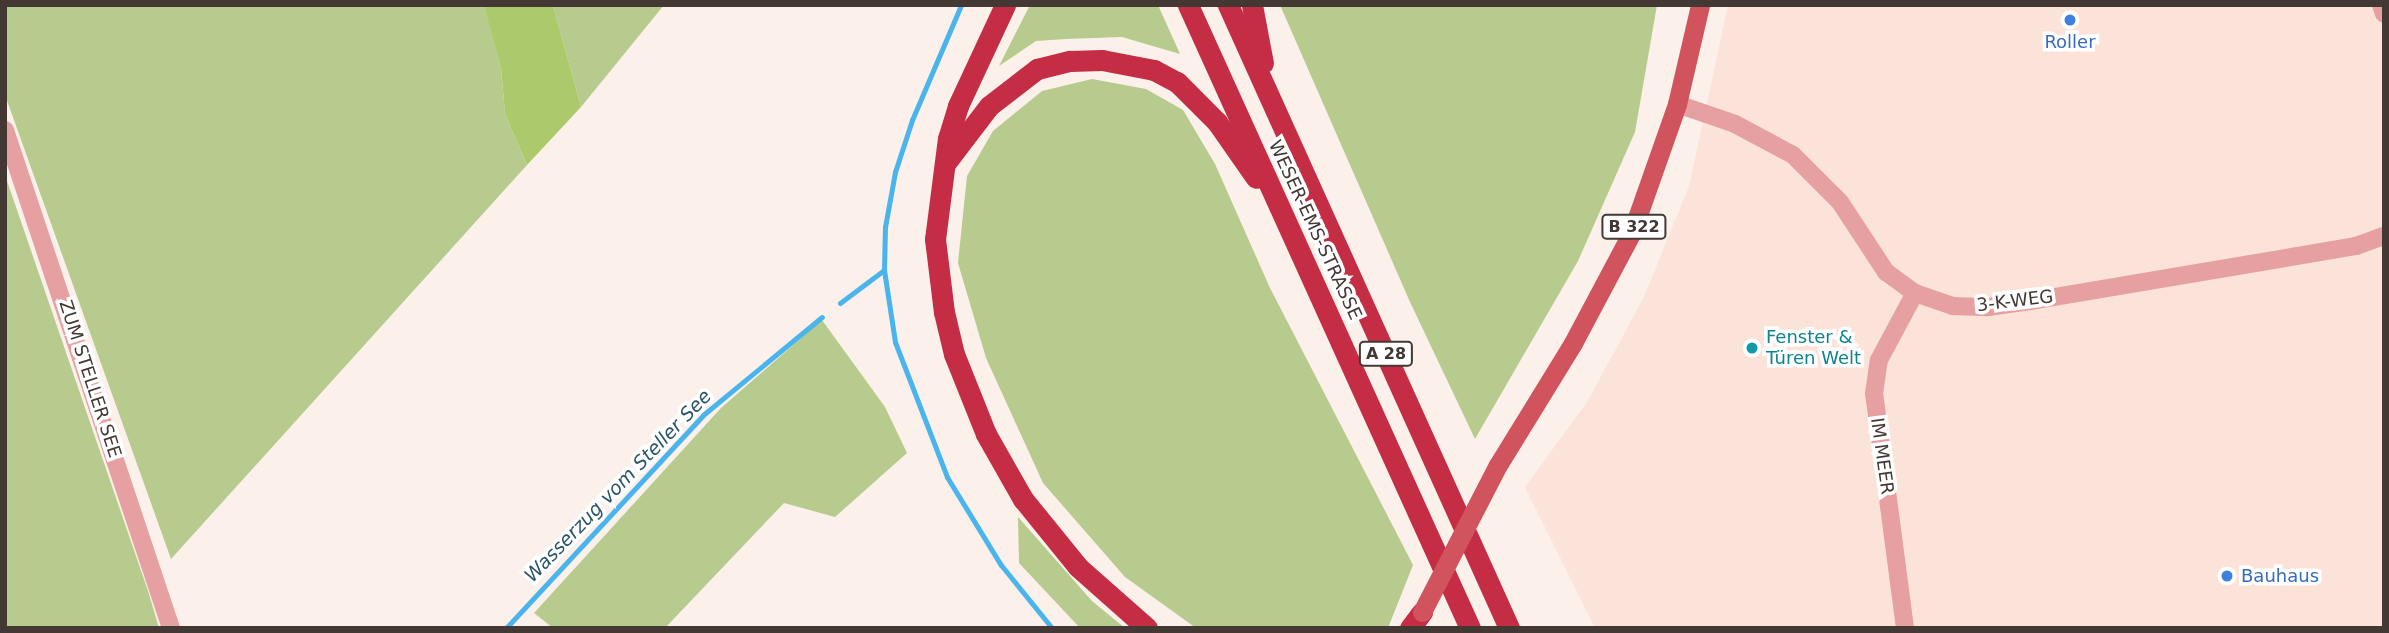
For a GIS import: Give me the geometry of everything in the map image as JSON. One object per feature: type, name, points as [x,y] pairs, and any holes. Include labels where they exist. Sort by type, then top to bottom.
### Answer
[{"type":"highway","points":[[1006,5],[958,106],[936,215],[937,280],[954,354],[981,422],[1002,464],[1044,527],[1078,567],[1147,628]]},
{"type":"highway","name":"WESER-EMS-STRASSE","points":[[1188,5],[1470,628]]},
{"type":"highway","name":"WESER-EMS-STRASSE","points":[[1228,5],[1509,628]]},
{"type":"highway","points":[[1252,5],[1270,100]]},
{"type":"highway","points":[[947,161],[989,106],[1037,69],[1070,61],[1129,62],[1177,82],[1200,104],[1286,220]]},
{"type":"main road","name":"B 322","points":[[1686,5],[1689,53]]},
{"type":"main road","name":"B 322","points":[[1416,623],[1498,465],[1603,291],[1632,232],[1677,104],[1700,5]]},
{"type":"street","points":[[2381,5],[2384,14]]},
{"type":"street","name":"3-K-WEG","points":[[1677,104],[1735,124],[1793,155],[1840,202],[1886,272],[1915,293],[1953,306],[1988,307],[2356,246],[2384,236]]},
{"type":"street","name":"ZUM STELLER SEE","points":[[5,130],[172,628]]},
{"type":"street","name":"IM MEER","points":[[1905,628],[1874,394],[1879,360],[1915,293]]},
{"type":"shaded area","points":[[1728,5],[2384,5],[2384,628],[1595,628],[1525,487],[1587,402],[1644,297],[1689,186]]},
{"type":"green space","points":[[5,5],[484,5],[489,21],[501,68],[505,114],[527,165],[171,559],[5,95]]},
{"type":"green space","points":[[484,5],[553,5],[581,107],[527,165],[505,114],[501,68]]},
{"type":"green space","points":[[553,5],[664,5],[581,107]]},
{"type":"green space","points":[[1030,5],[1158,5],[1180,54],[1122,37],[1066,39],[1036,41],[999,66]]},
{"type":"green space","points":[[1280,5],[1657,5],[1635,132],[1578,261],[1475,439],[1410,302]]},
{"type":"green space","points":[[1092,79],[1146,89],[1183,110],[1215,164],[1270,288],[1413,565],[1388,628],[1196,628],[1125,577],[1043,483],[986,358],[958,263],[967,176],[993,131],[1042,91]]},
{"type":"green space","points":[[5,175],[148,591],[159,628],[5,628]]},
{"type":"green space","points":[[822,320],[885,407],[907,453],[835,517],[784,503],[665,628],[553,628],[534,613],[721,408]]},
{"type":"green space","points":[[1018,517],[1092,601],[1125,628],[1080,628],[1019,563]]},
{"type":"waterway","name":"Wasserzug vom Steller See","points":[[840,303],[884,270],[885,227],[895,172],[912,120],[961,5]]},
{"type":"waterway","points":[[884,270],[895,342],[947,477],[1001,565],[1052,628]]},
{"type":"waterway","name":"Wasserzug vom Steller See","points":[[506,628],[703,415],[822,317]]},
{"type":"place","name":"Roller","points":[[2070,20]]},
{"type":"place","name":"Fenster & Türen Welt","points":[[1752,348]]},
{"type":"place","name":"Bauhaus","points":[[2227,576]]}]
